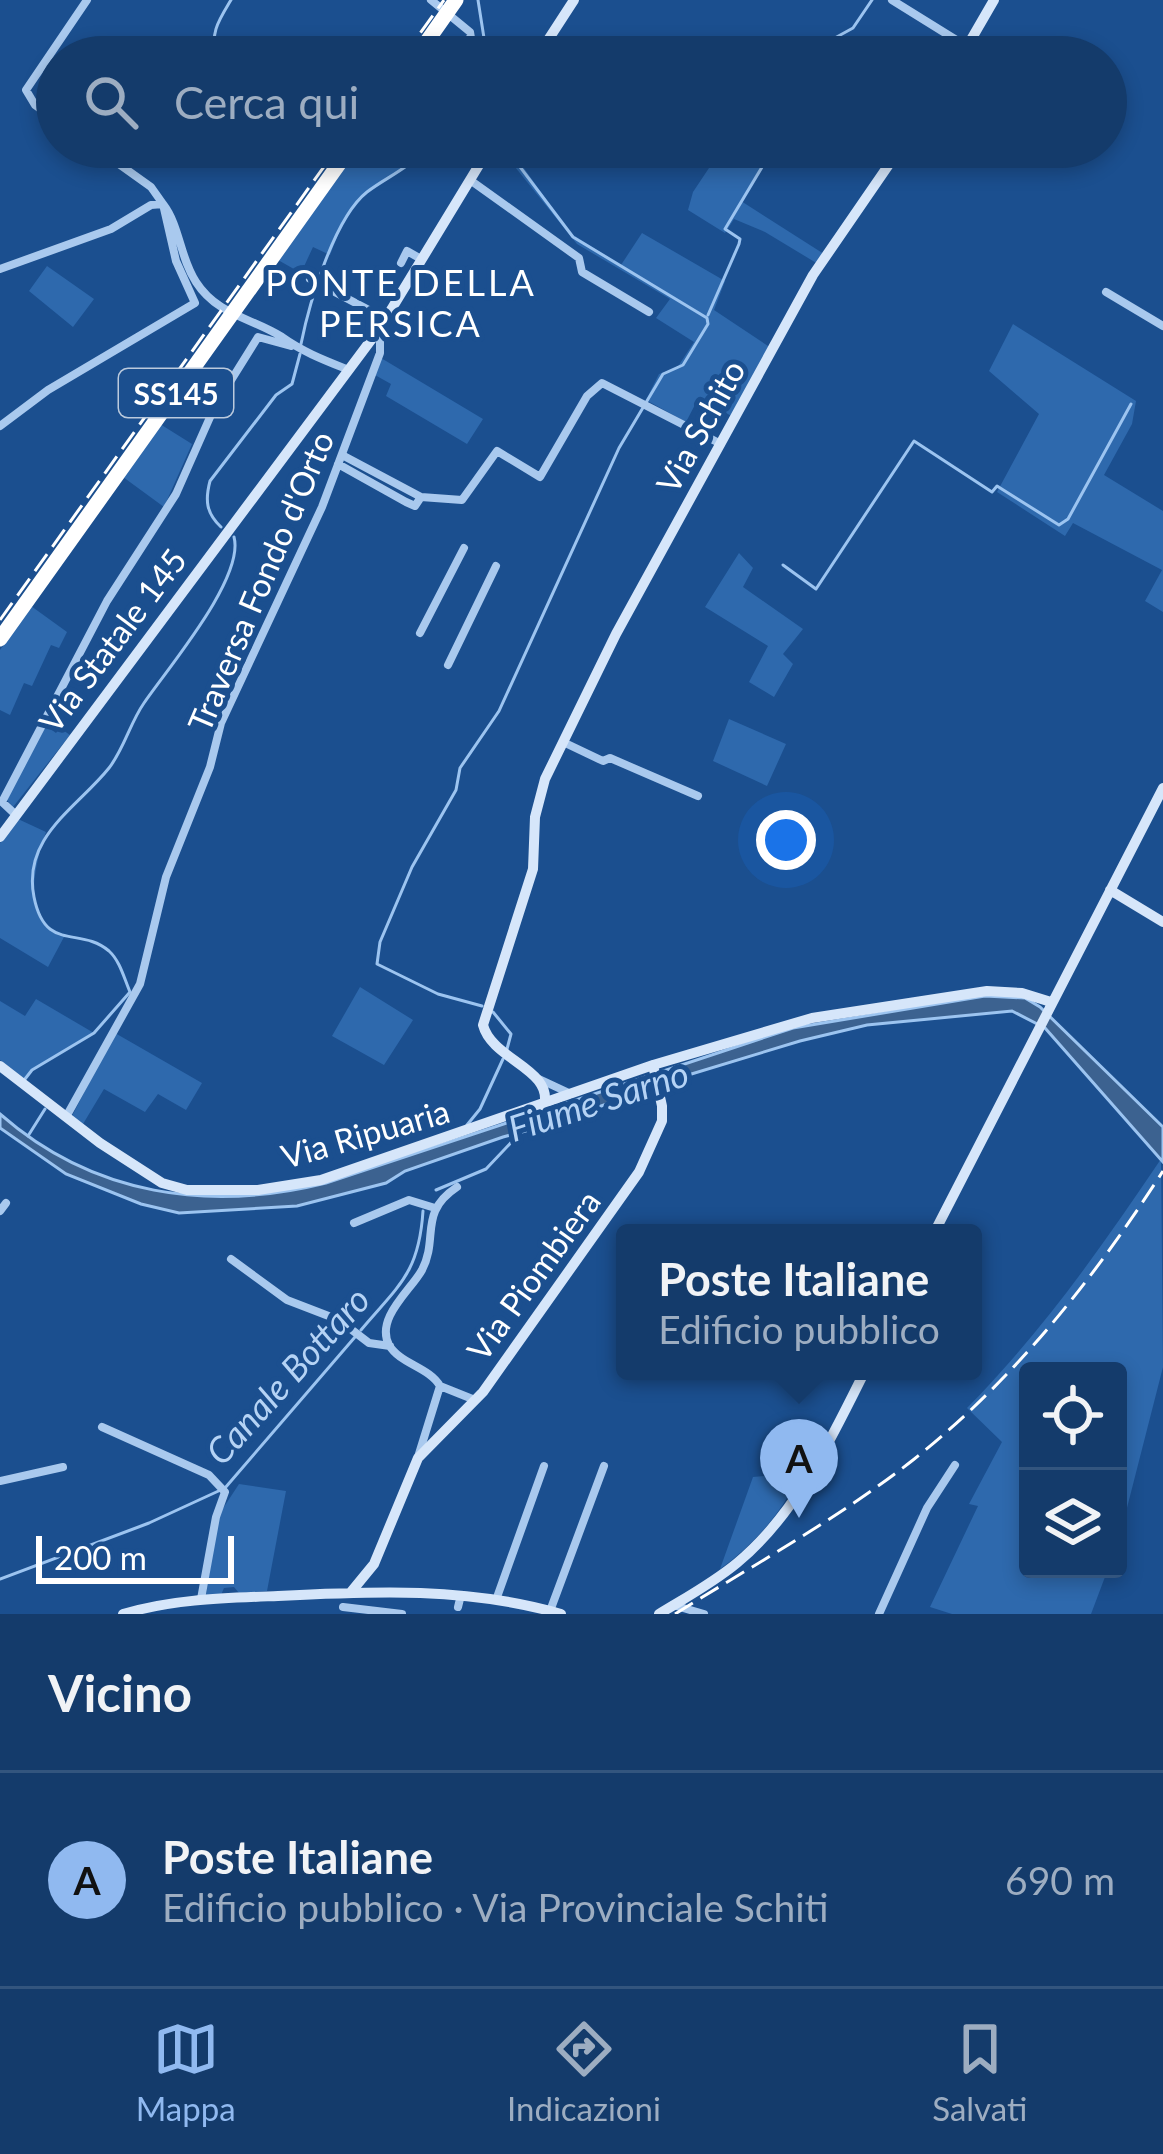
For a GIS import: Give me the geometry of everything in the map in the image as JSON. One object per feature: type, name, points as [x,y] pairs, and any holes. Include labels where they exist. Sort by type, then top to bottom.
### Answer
[{"type":"highway","points":[[433,36],[455,8]]},
{"type":"highway","name":"SS145","points":[[0,639],[336,168]]},
{"type":"street","points":[[63,36],[87,0]]},
{"type":"street","points":[[551,36],[574,0]]},
{"type":"street","points":[[892,0],[941,36]]},
{"type":"street","points":[[973,36],[994,0]]},
{"type":"street","points":[[432,1],[455,8],[471,36]]},
{"type":"street","points":[[36,75],[26,90],[36,107]]},
{"type":"street","points":[[125,168],[152,187],[190,272],[212,300],[237,318],[349,370]]},
{"type":"street","name":"Via Statale 145","points":[[0,837],[349,370],[477,168]]},
{"type":"street","name":"Via Schito","points":[[538,1079],[498,1051],[483,1025],[533,869],[536,817],[545,779],[616,634],[813,275],[887,168]]},
{"type":"street","points":[[470,180],[580,258],[582,272],[649,312]]},
{"type":"street","points":[[0,269],[111,230],[151,205],[163,204]]},
{"type":"street","points":[[0,426],[48,390],[194,306],[176,261],[163,204]]},
{"type":"street","points":[[400,263],[407,251],[423,260]]},
{"type":"street","points":[[310,279],[382,323]]},
{"type":"street","points":[[1106,292],[1163,326]]},
{"type":"street","name":"Traversa Fondo d'Orto","points":[[66,1117],[140,984],[166,877],[210,767],[221,723],[340,459],[380,353],[382,323]]},
{"type":"street","points":[[16,815],[2,802],[107,601],[176,494],[236,368],[258,337],[294,347]]},
{"type":"street","points":[[340,459],[415,506],[421,496],[462,500],[496,451],[540,477],[587,396],[602,382],[721,445]]},
{"type":"street","points":[[420,633],[464,548]]},
{"type":"street","points":[[448,665],[496,566]]},
{"type":"street","points":[[563,742],[698,796]]},
{"type":"street","points":[[939,1224],[1163,788]]},
{"type":"street","points":[[1109,890],[1163,922]]},
{"type":"street","name":"Via Ripuaria","points":[[0,1066],[162,1183],[187,1190],[258,1190],[321,1180],[653,1065],[795,1023],[987,991],[1022,993],[1051,1002]]},
{"type":"street","name":"Via Piombiera","points":[[418,1458],[475,1400],[639,1172],[652,1148],[662,1106],[653,1065]]},
{"type":"street","points":[[538,1079],[578,1094]]},
{"type":"street","points":[[538,1079],[547,1090],[544,1106]]},
{"type":"street","points":[[390,1346],[387,1333],[396,1303],[423,1267],[435,1208],[457,1187]]},
{"type":"street","points":[[354,1222],[409,1200],[435,1208]]},
{"type":"street","points":[[231,1259],[277,1294],[338,1320],[356,1335],[390,1346]]},
{"type":"street","name":"Via Piombiera","points":[[341,1610],[374,1564],[418,1458],[440,1386],[433,1375],[390,1346]]},
{"type":"street","points":[[659,1614],[735,1565],[766,1535],[812,1474],[861,1380]]},
{"type":"street","points":[[440,1386],[475,1400]]},
{"type":"street","points":[[102,1426],[216,1482],[225,1492],[201,1599]]},
{"type":"street","points":[[496,1600],[544,1466]]},
{"type":"street","points":[[123,1614],[201,1599],[351,1592],[496,1600],[556,1612],[604,1466]]},
{"type":"street","points":[[879,1614],[927,1508],[955,1466]]},
{"type":"street","points":[[0,1481],[63,1467]]},
{"type":"street","points":[[673,1605],[699,1613]]},
{"type":"street","points":[[341,1610],[402,1614]]},
{"type":"shaded area","points":[[344,168],[403,168],[357,202],[330,255],[313,247],[301,273],[278,260]]},
{"type":"shaded area","points":[[516,168],[524,168],[570,233],[621,265],[642,233],[725,281],[714,310],[771,348],[733,417],[699,397],[686,422],[646,400],[659,374],[677,368],[694,342],[656,318],[670,299],[577,244]]},
{"type":"shaded area","points":[[709,168],[760,168],[741,201],[824,254],[818,264],[734,219],[725,233],[688,210]]},
{"type":"shaded area","points":[[47,266],[94,299],[73,327],[29,291]]},
{"type":"shaded area","points":[[1013,324],[1136,401],[1132,424],[1104,475],[1163,511],[1163,612],[1145,601],[1162,570],[1073,523],[1065,536],[997,492],[1039,414],[989,371]]},
{"type":"shaded area","points":[[381,358],[483,419],[467,444],[386,396],[391,384],[375,375]]},
{"type":"shaded area","points":[[160,424],[192,444],[164,507],[123,477]]},
{"type":"shaded area","points":[[739,553],[753,568],[743,587],[803,629],[783,654],[793,664],[774,697],[749,682],[768,646],[705,607]]},
{"type":"shaded area","points":[[31,606],[67,632],[59,648],[51,645],[32,686],[24,683],[10,715],[0,710],[0,650]]},
{"type":"shaded area","points":[[729,719],[786,744],[767,786],[713,761]]},
{"type":"shaded area","points":[[45,725],[70,735],[13,807],[7,800]]},
{"type":"shaded area","points":[[18,819],[46,832],[35,876],[36,907],[50,930],[64,937],[48,967],[0,938],[0,843]]},
{"type":"shaded area","points":[[360,987],[413,1020],[384,1065],[332,1036]]},
{"type":"shaded area","points":[[36,999],[94,1033],[32,1070],[25,1079],[0,1060],[0,1001],[25,1016]]},
{"type":"shaded area","points":[[115,1033],[202,1083],[186,1110],[158,1094],[145,1112],[104,1089],[83,1124],[72,1116]]},
{"type":"shaded area","points":[[1161,1159],[1163,1367],[1127,1508],[1127,1362],[1019,1362],[1019,1578],[1105,1578],[1091,1614],[952,1614],[930,1607],[978,1506],[969,1504],[1002,1442],[967,1408],[1021,1350]]},
{"type":"shaded area","points":[[774,1475],[796,1482],[763,1530],[720,1569],[753,1477]]},
{"type":"shaded area","points":[[239,1484],[286,1491],[267,1591],[239,1593],[234,1587],[224,1588],[221,1595],[206,1595],[218,1516]]},
{"type":"water","name":"Fiume Sarno","points":[[985,996],[1025,998],[1040,1007],[1163,1127],[1163,1162],[1045,1028],[1012,1011],[867,1025],[800,1041],[503,1137],[405,1171],[386,1183],[297,1206],[179,1213],[141,1204],[66,1174],[0,1128],[0,1114],[74,1163],[113,1180],[154,1190],[196,1196],[282,1192],[326,1183],[793,1028]]},
{"type":"waterway","points":[[215,36],[231,0]]},
{"type":"waterway","points":[[478,0],[484,36]]},
{"type":"waterway","points":[[838,36],[853,28],[872,0]]},
{"type":"waterway","points":[[301,344],[317,285],[344,221],[367,192],[403,168]]},
{"type":"waterway","points":[[482,1006],[438,994],[377,964],[380,942],[412,867],[456,790],[460,768],[499,711],[619,448],[663,374],[683,365],[708,324],[707,318],[573,237],[521,168]]},
{"type":"waterway","points":[[708,315],[740,239],[725,229],[761,168]]},
{"type":"waterway","points":[[221,527],[208,506],[210,481],[276,395],[292,384],[300,354]]},
{"type":"waterway","points":[[783,565],[816,589],[914,441],[992,492],[997,486],[1059,525],[1068,519],[1131,404]]},
{"type":"waterway","points":[[25,1079],[32,1070],[94,1033],[130,992],[109,951],[46,926],[34,897],[36,857],[55,825],[109,768],[144,703],[202,623],[228,575],[234,537]]},
{"type":"waterway","points":[[493,1012],[511,1034],[507,1049]]},
{"type":"waterway","points":[[467,1125],[480,1109],[503,1059]]},
{"type":"waterway","points":[[28,1136],[45,1109]]},
{"type":"waterway","name":"Canale Bottaro","points":[[436,1190],[486,1169],[521,1132]]},
{"type":"waterway","name":"Canale Bottaro","points":[[361,1330],[412,1264],[423,1211]]},
{"type":"waterway","name":"Canale Bottaro","points":[[0,1579],[149,1523],[225,1488],[355,1337]]},
{"type":"railway","points":[[418,36],[444,0]]},
{"type":"railway","points":[[0,620],[323,168]]},
{"type":"railway","points":[[675,1614],[856,1502],[950,1429],[1050,1326],[1163,1171]]},
{"type":"place","name":"Poste Italiane","points":[[799,1518]]},
{"type":"district","name":"PONTE DELLA PERSICA","points":[[401,302]]}]
